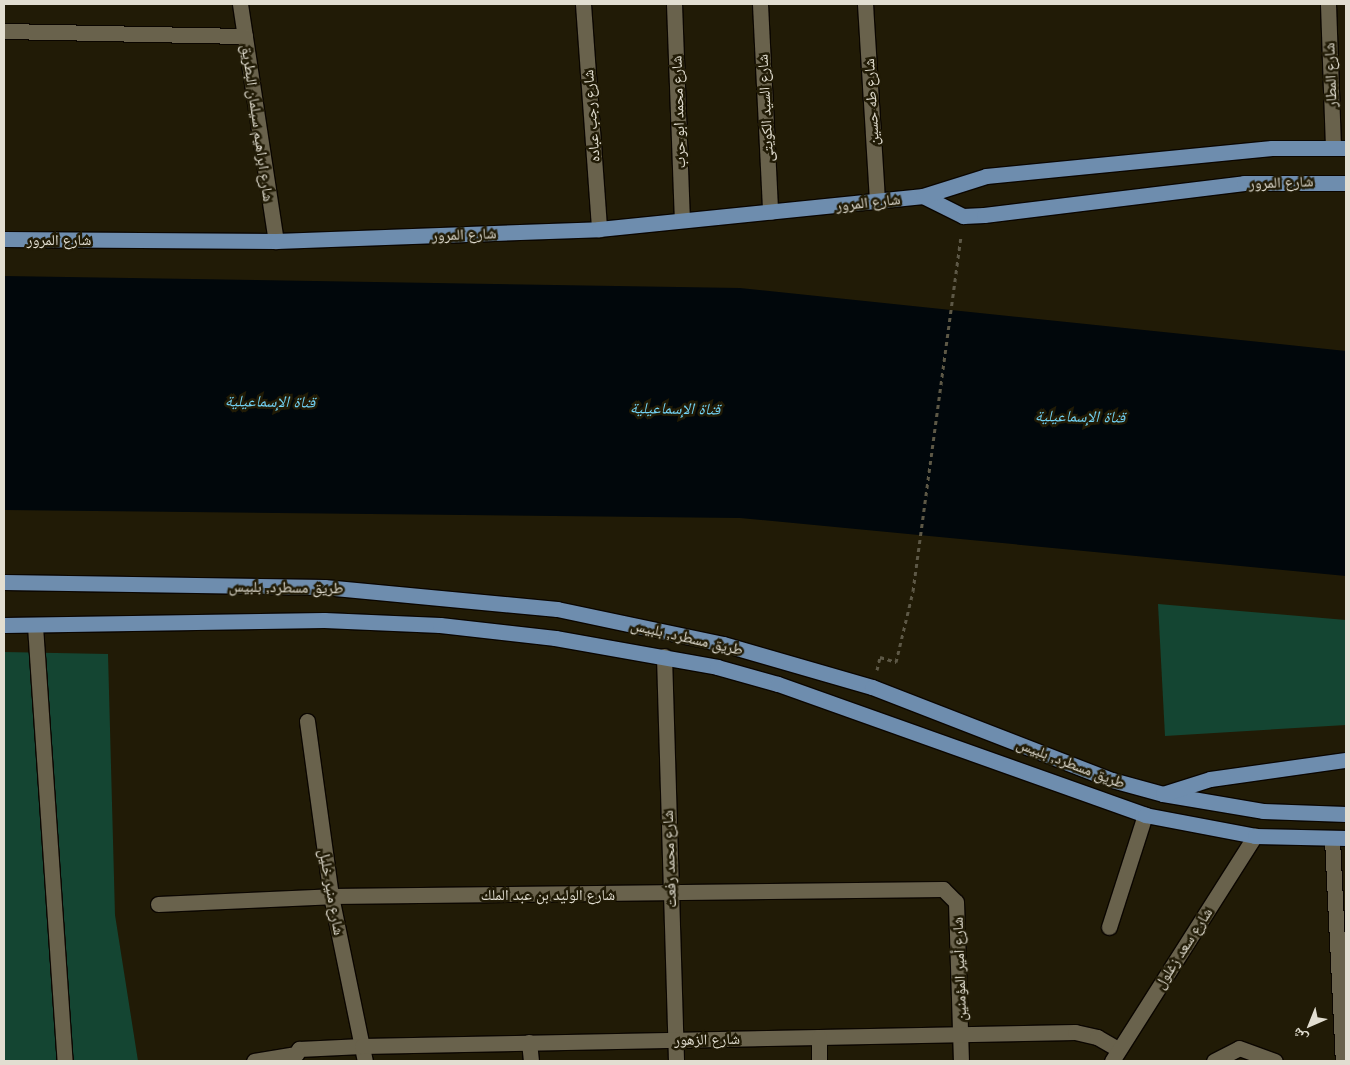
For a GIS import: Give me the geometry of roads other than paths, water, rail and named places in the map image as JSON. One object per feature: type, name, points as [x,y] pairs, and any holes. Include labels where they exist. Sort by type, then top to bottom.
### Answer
[{"type":"main road","name":"شارع المرور","points":[[4,239],[276,241],[599,229],[923,196],[986,176],[1272,148],[1339,148]]},
{"type":"main road","name":"شارع المرور","points":[[923,196],[963,216],[1244,183],[1346,182]]},
{"type":"main road","name":"طريق مسطرد, بلبيس","points":[[4,582],[324,587],[441,595],[557,610],[666,631],[872,687],[1112,780],[1163,794],[1263,811],[1346,814]]},
{"type":"main road","name":"طريق مسطرد, بلبيس","points":[[4,625],[324,620],[421,624],[555,638],[664,656],[778,684],[1145,815],[1255,836],[1339,838]]},
{"type":"main road","points":[[1163,794],[1210,778],[1346,760]]},
{"type":"street","name":"شارع ابراهيم سيلمان البطريق","points":[[240,4],[276,241]]},
{"type":"street","name":"شارع رجب عباده","points":[[583,4],[599,229]]},
{"type":"street","name":"شارع محمد ابو حرب","points":[[674,4],[682,220]]},
{"type":"street","name":"شارع السيد الكويتى","points":[[760,4],[770,212]]},
{"type":"street","name":"شارع طه حسين","points":[[865,4],[876,201]]},
{"type":"street","name":"شارع المطار","points":[[1328,4],[1339,148]]},
{"type":"street","points":[[4,31],[245,36]]},
{"type":"street","points":[[35,626],[65,1061]]},
{"type":"street","name":"شارع محمد رفعت","points":[[664,656],[676,1061]]},
{"type":"street","name":"شارع منير خليل","points":[[306,722],[331,896],[365,1061]]},
{"type":"street","points":[[1109,927],[1145,815]]},
{"type":"street","name":"شارع سعد زغلول","points":[[1115,1055],[1255,836]]},
{"type":"street","points":[[1339,838],[1343,1061]]},
{"type":"street","name":"شارع الوليد بن عبد الملك","points":[[158,904],[331,896],[670,894],[938,889]]},
{"type":"street","name":"شارع أمير المؤمنين","points":[[938,889],[952,893],[956,902],[961,1061]]},
{"type":"street","name":"شارع الزهور","points":[[296,1058],[299,1048],[1075,1032],[1097,1037],[1115,1055]]},
{"type":"street","points":[[819,1037],[819,1061]]},
{"type":"street","points":[[529,1042],[531,1061]]},
{"type":"street","points":[[1214,1061],[1239,1048],[1275,1061]]},
{"type":"street","points":[[254,1061],[296,1058]]},
{"type":"water","name":"قناة الإسماعيلية","points":[[4,276],[740,288],[1346,351],[1346,576],[740,518],[4,510]]}]
